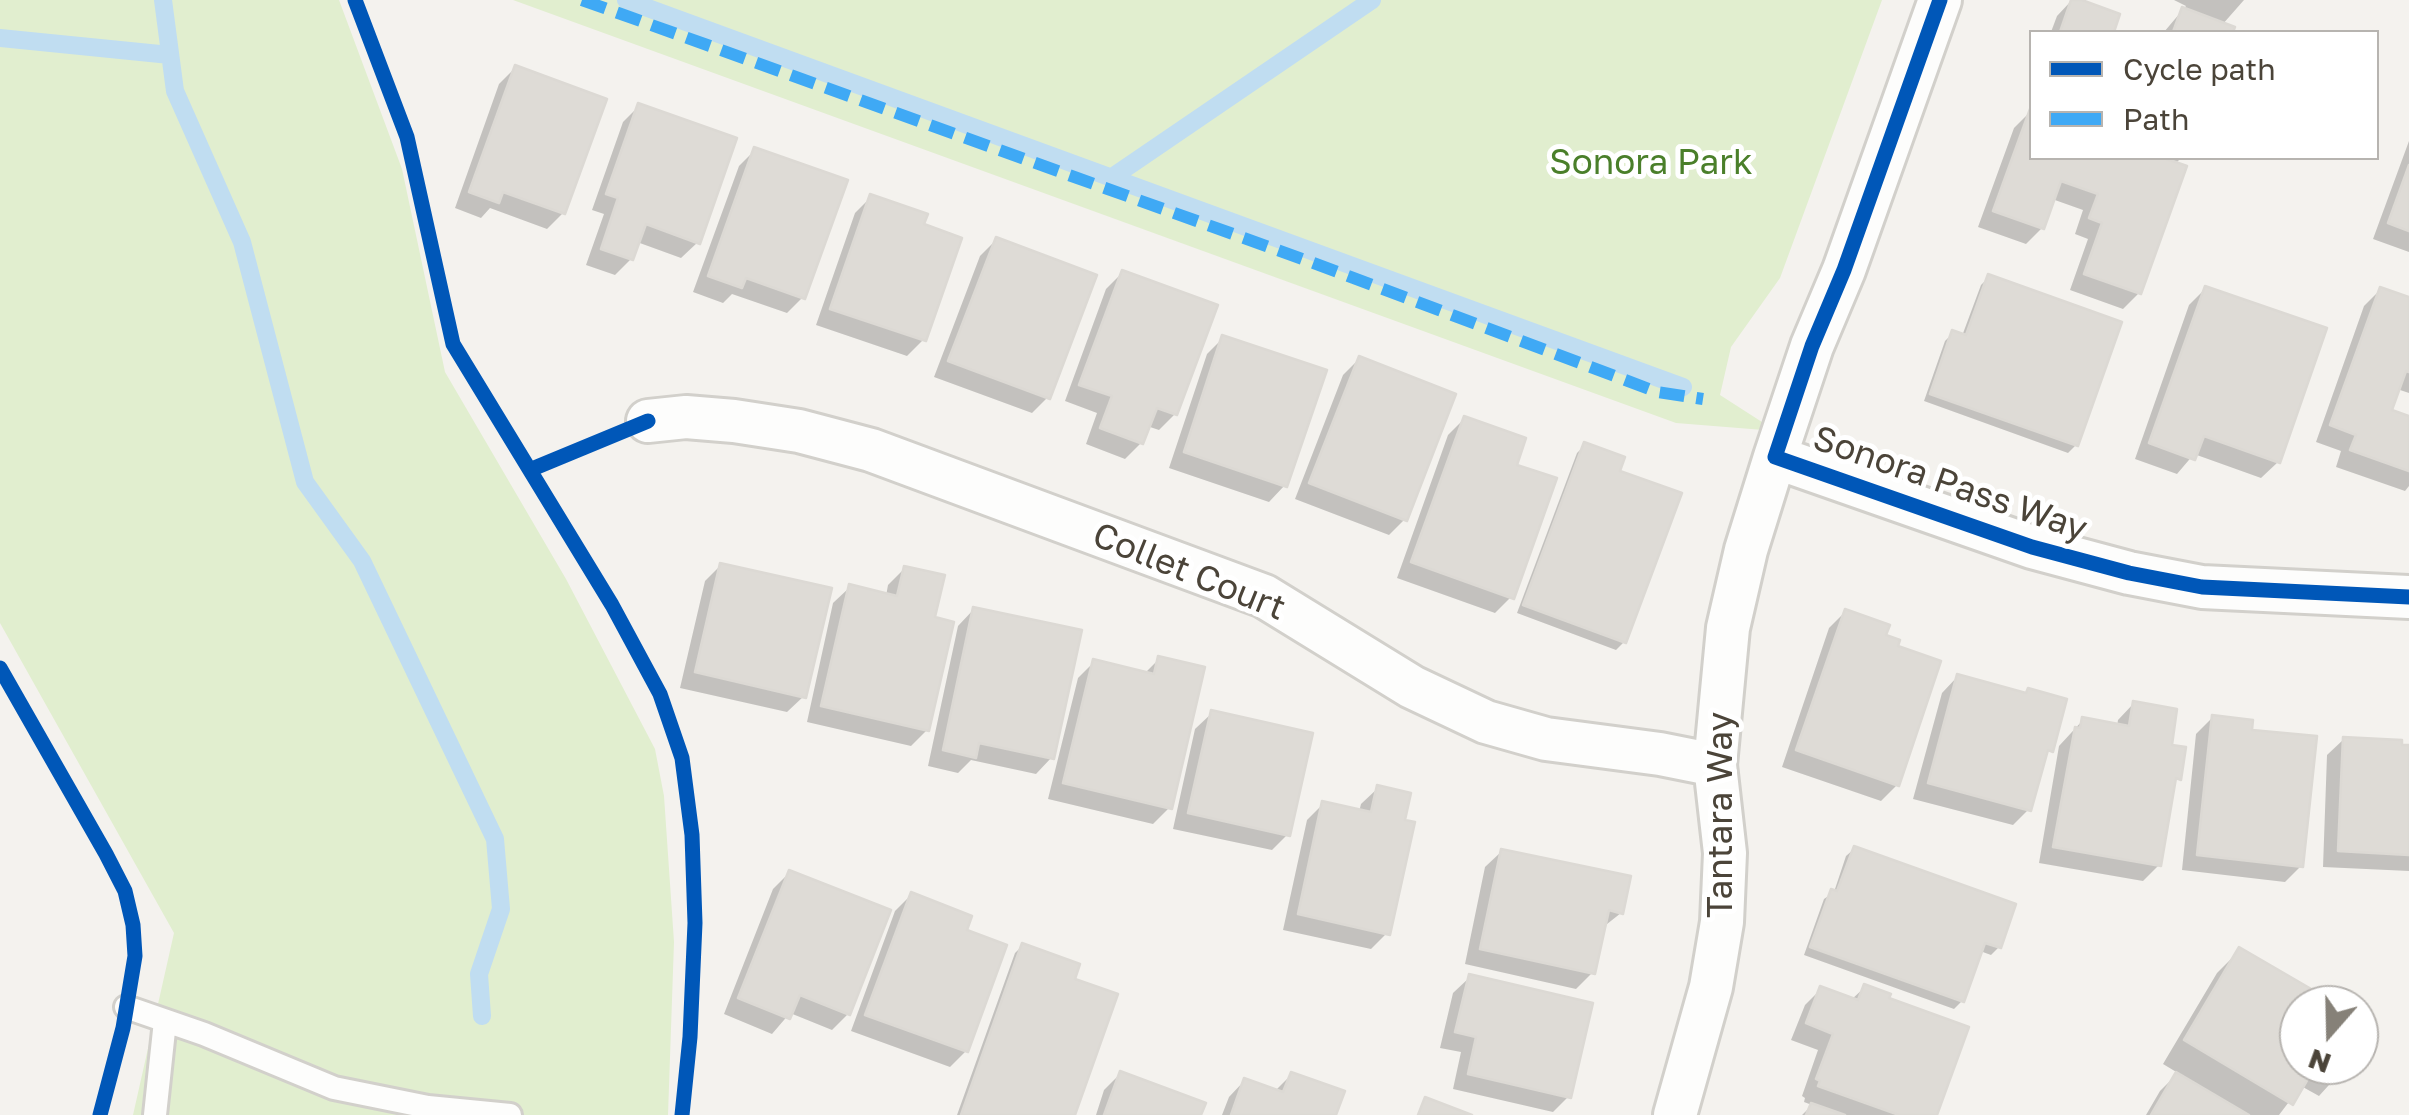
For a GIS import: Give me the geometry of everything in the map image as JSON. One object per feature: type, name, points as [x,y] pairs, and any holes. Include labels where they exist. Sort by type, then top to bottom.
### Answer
[{"type":"street","name":"Sonora Pass Way","points":[[1940,0],[1775,457],[2032,547],[2129,573],[2202,587],[2409,597]]},
{"type":"street","name":"Collet Court","points":[[648,421],[686,417],[734,421],[798,431],[872,450],[1264,596],[1412,687],[1486,722],[1546,739],[1715,765]]},
{"type":"street","name":"Tantara Way","points":[[1675,1115],[1711,987],[1722,922],[1725,853],[1715,765],[1728,628],[1746,550],[1775,457]]},
{"type":"lane","points":[[126,1007],[334,1088],[428,1107],[510,1115]]},
{"type":"lane","points":[[154,1115],[165,1021]]},
{"type":"green space","points":[[0,0],[339,0],[402,169],[445,372],[566,579],[655,749],[664,796],[674,942],[668,1115],[133,1115],[174,933],[0,623]]},
{"type":"green space","name":"Sonora Park","points":[[513,0],[1882,0],[1780,278],[1731,347],[1720,395],[1776,431],[1676,423]]},
{"type":"building","points":[[2071,0],[2082,0],[2120,14],[2115,30],[2061,30]]},
{"type":"building","points":[[2182,7],[2235,27],[2234,30],[2174,30]]},
{"type":"building","points":[[515,65],[607,99],[565,214],[503,192],[499,203],[469,192]]},
{"type":"building","points":[[638,103],[737,138],[700,244],[646,224],[633,260],[601,249],[618,198],[606,194]]},
{"type":"building","points":[[2029,112],[2029,160],[2170,160],[2187,166],[2141,294],[2084,274],[2102,223],[2089,218],[2098,194],[2061,181],[2044,229],[1993,211]]},
{"type":"building","points":[[754,147],[848,180],[805,299],[746,278],[742,288],[708,276]]},
{"type":"building","points":[[2409,165],[2409,231],[2388,223]]},
{"type":"building","points":[[870,194],[928,214],[924,224],[962,238],[926,341],[830,309]]},
{"type":"building","points":[[996,237],[1097,275],[1050,399],[948,361]]},
{"type":"building","points":[[1122,270],[1218,305],[1177,415],[1157,408],[1143,444],[1100,428],[1112,396],[1079,385]]},
{"type":"building","points":[[1988,274],[2122,322],[2078,446],[1930,394],[1952,330],[1966,335]]},
{"type":"building","points":[[2205,286],[2327,328],[2280,463],[2204,436],[2195,460],[2149,443]]},
{"type":"building","points":[[2380,287],[2409,297],[2409,372],[2406,371],[2392,410],[2409,416],[2409,471],[2350,450],[2356,435],[2330,425]]},
{"type":"building","points":[[1222,335],[1327,370],[1287,487],[1184,452]]},
{"type":"building","points":[[1359,356],[1456,394],[1407,521],[1309,483]]},
{"type":"building","points":[[1464,416],[1526,438],[1517,465],[1557,478],[1514,599],[1411,562]]},
{"type":"building","points":[[1584,442],[1625,457],[1620,471],[1682,493],[1626,643],[1523,605]]},
{"type":"building","points":[[720,563],[832,588],[806,698],[695,672]]},
{"type":"building","points":[[904,566],[945,575],[935,617],[954,622],[929,731],[821,706],[849,584],[897,596]]},
{"type":"building","points":[[973,607],[1082,630],[1054,759],[979,743],[976,758],[943,750]]},
{"type":"building","points":[[1845,609],[1890,625],[1886,635],[1900,640],[1898,646],[1941,661],[1899,786],[1796,750]]},
{"type":"building","points":[[1158,656],[1205,667],[1172,809],[1063,783],[1093,659],[1154,674]]},
{"type":"building","points":[[1957,674],[2026,693],[2028,688],[2067,699],[2031,811],[1928,783]]},
{"type":"building","points":[[2133,701],[2177,709],[2172,745],[2186,747],[2181,780],[2176,778],[2161,866],[2053,847],[2075,727],[2080,728],[2082,717],[2129,726]]},
{"type":"building","points":[[1211,710],[1313,733],[1290,836],[1188,813]]},
{"type":"building","points":[[2212,715],[2253,720],[2252,730],[2317,736],[2303,867],[2197,855]]},
{"type":"building","points":[[2343,737],[2402,740],[2402,745],[2409,745],[2409,855],[2338,851]]},
{"type":"building","points":[[1377,785],[1411,793],[1405,820],[1415,822],[1390,935],[1298,914],[1322,801],[1371,812]]},
{"type":"building","points":[[1854,846],[2016,904],[2001,948],[1985,943],[1964,1002],[1810,947],[1831,889],[1837,891]]},
{"type":"building","points":[[1501,849],[1631,876],[1623,914],[1609,910],[1595,974],[1480,949]]},
{"type":"building","points":[[789,870],[891,910],[850,1015],[800,995],[790,1019],[738,998]]},
{"type":"building","points":[[911,892],[972,916],[967,930],[1007,945],[968,1052],[865,1015]]},
{"type":"building","points":[[1022,943],[1080,964],[1075,979],[1118,994],[1075,1115],[961,1115]]},
{"type":"building","points":[[2239,947],[2304,985],[2279,985],[2279,1085],[2304,1085],[2293,1105],[2184,1040]]},
{"type":"building","points":[[1469,974],[1593,1003],[1571,1098],[1468,1074],[1476,1037],[1455,1032]]},
{"type":"building","points":[[1864,984],[1891,994],[1889,998],[1969,1027],[1937,1115],[1899,1115],[1818,1086],[1820,1081],[1816,1079],[1833,1034],[1806,1023],[1820,986],[1858,1000]]},
{"type":"building","points":[[1120,1071],[1206,1103],[1201,1115],[1104,1115]]},
{"type":"building","points":[[1291,1072],[1345,1091],[1336,1115],[1231,1115],[1244,1078],[1283,1092]]},
{"type":"building","points":[[2176,1072],[2249,1115],[2151,1115]]},
{"type":"building","points":[[1425,1097],[1472,1115],[1418,1115]]},
{"type":"building","points":[[1811,1103],[1845,1115],[1806,1115]]},
{"type":"waterway","points":[[163,0],[175,91],[242,242],[305,482],[362,561],[495,839],[501,909],[479,974],[482,1016]]},
{"type":"waterway","points":[[626,0],[1683,387]]},
{"type":"waterway","points":[[1111,178],[1372,0]]},
{"type":"waterway","points":[[0,38],[170,55]]},
{"type":"marked path","points":[[582,0],[1308,261],[1657,392],[1703,399]]},
{"type":"cycle path","points":[[355,0],[407,137],[453,344],[612,605],[660,694],[682,758],[692,835],[695,923],[682,1115]]},
{"type":"cycle path","points":[[1940,0],[1775,457],[2032,547],[2129,573],[2202,587],[2409,597]]},
{"type":"cycle path","points":[[532,469],[648,421]]},
{"type":"cycle path","points":[[0,668],[106,854],[125,891],[133,925],[135,956],[123,1028],[100,1115]]}]
